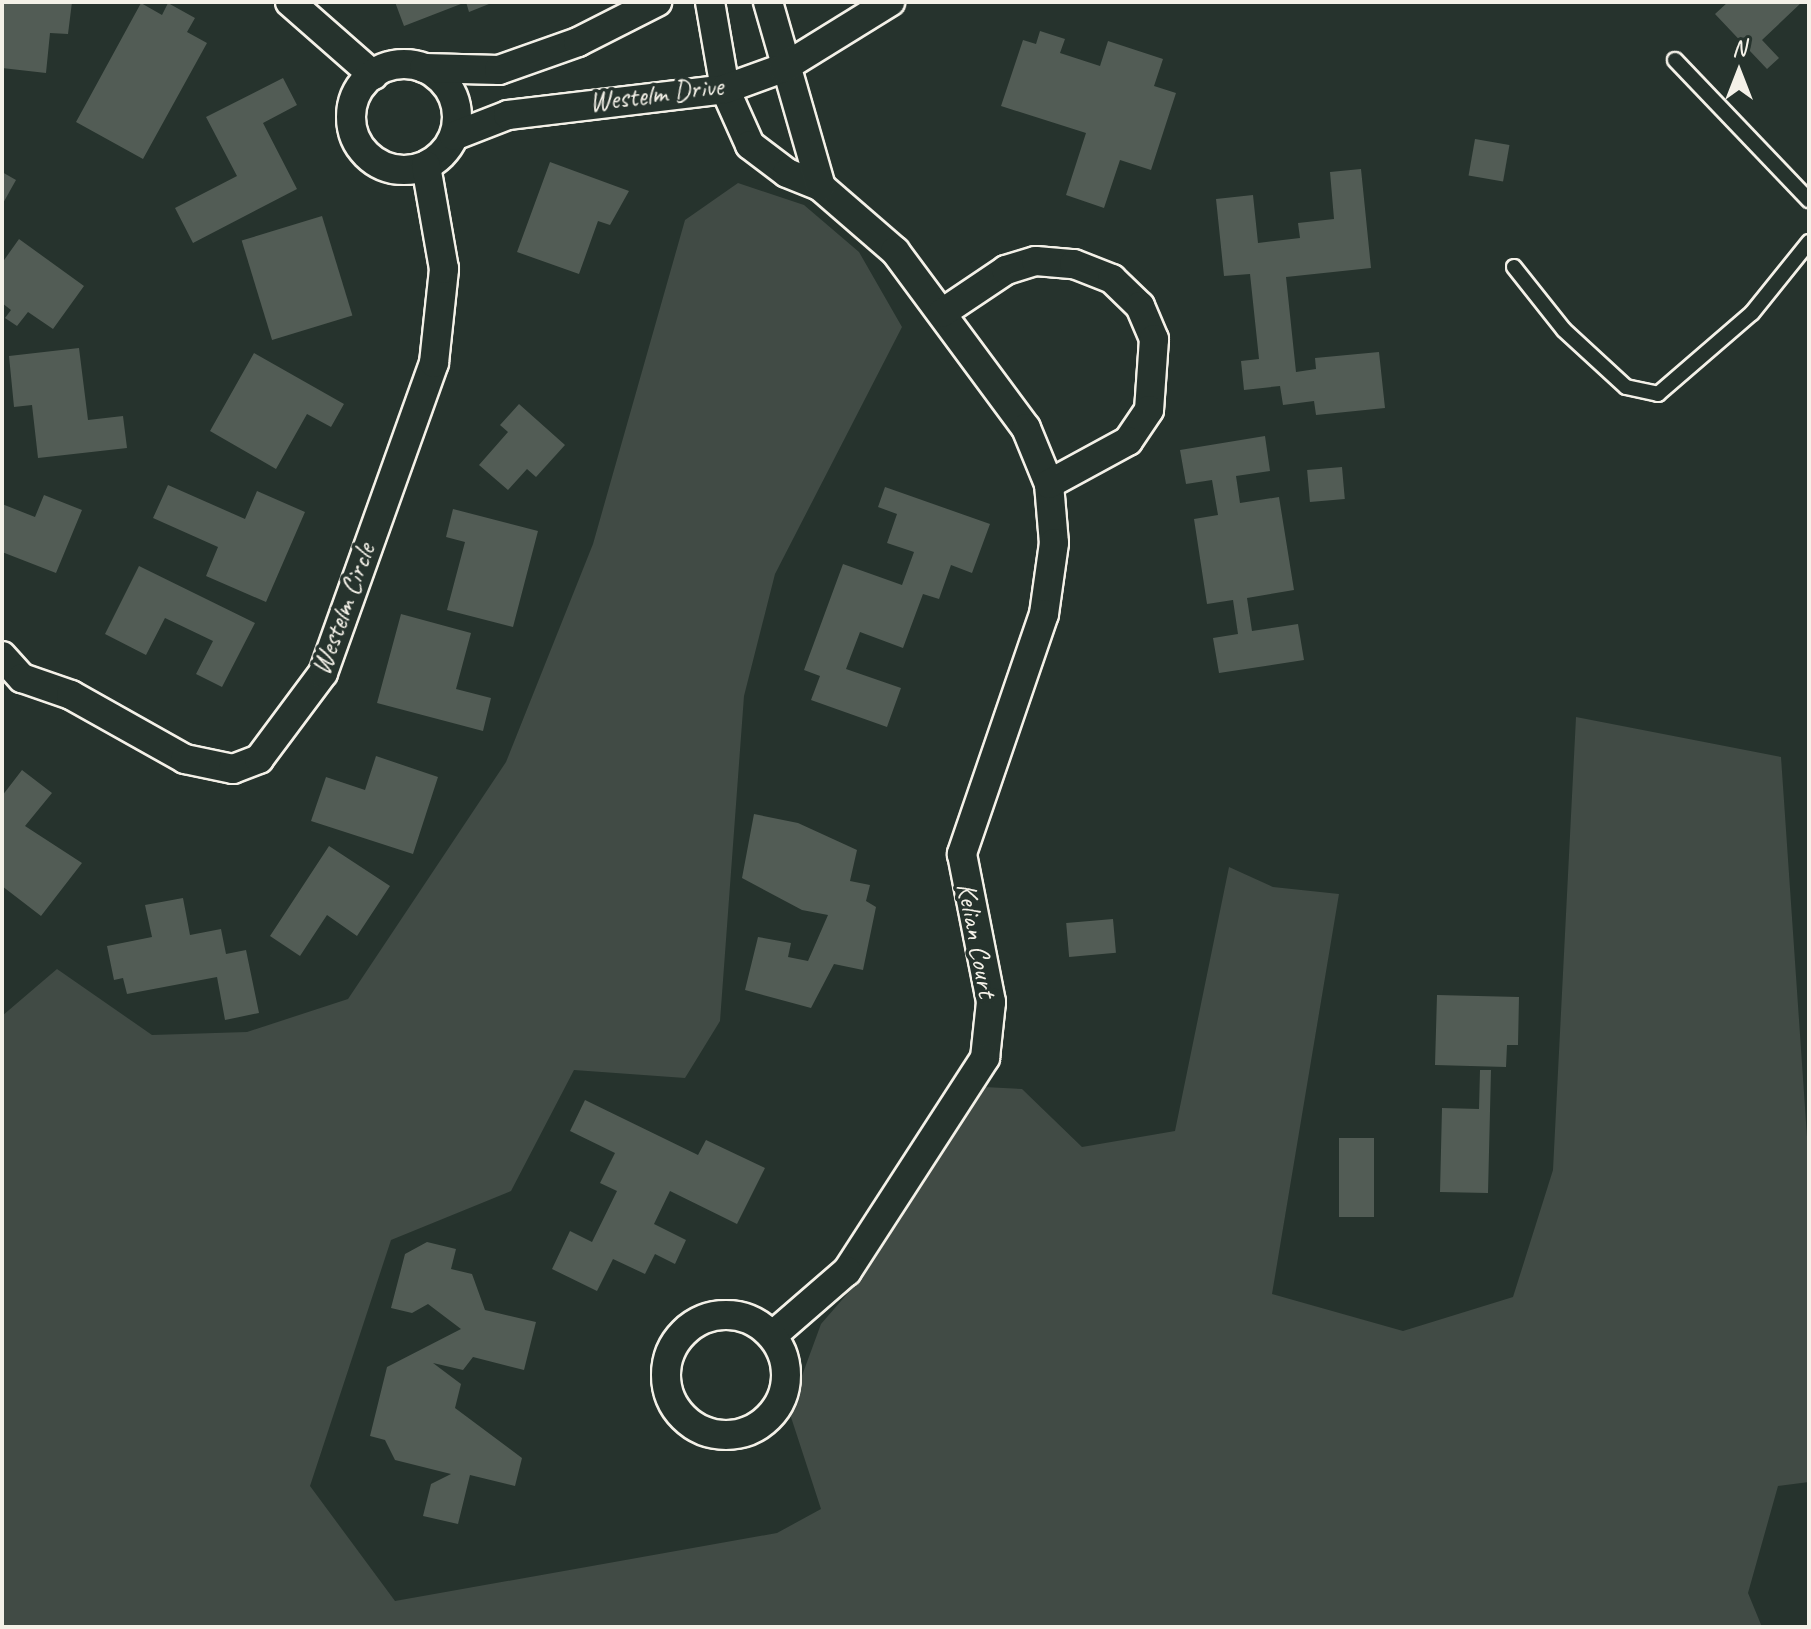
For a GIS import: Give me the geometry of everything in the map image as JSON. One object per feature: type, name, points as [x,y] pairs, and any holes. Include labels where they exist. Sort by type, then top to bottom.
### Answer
[{"type":"street","points":[[290,2],[373,75]]},
{"type":"street","points":[[423,68],[453,96],[454,136],[426,166],[384,167],[355,139],[354,98],[373,75],[403,64],[423,68],[499,70],[578,42],[657,2]]},
{"type":"street","name":"Kelian Court","points":[[710,2],[725,89],[750,145],[821,187],[895,251],[1026,428],[1049,484],[1049,591],[962,854],[991,1002],[985,1058],[847,1271],[772,1336]]},
{"type":"street","points":[[768,2],[783,68],[821,187]]},
{"type":"street","name":"Westelm Drive","points":[[454,136],[523,112],[725,89],[783,68],[890,2]]},
{"type":"street","name":"Westelm Circle","points":[[2,656],[22,678],[71,695],[185,759],[233,769],[259,759],[323,673],[434,363],[444,269],[426,166]]},
{"type":"street","points":[[942,313],[1006,270],[1036,261],[1074,264],[1112,279],[1140,306],[1154,339],[1149,410],[1109,455],[1049,484]]},
{"type":"street","points":[[730,1315],[772,1336],[787,1379],[766,1420],[722,1435],[681,1415],[666,1371],[686,1330],[730,1315]]},
{"type":"lane","points":[[1675,60],[1809,200]]},
{"type":"lane","points":[[1514,267],[1564,330],[1626,387],[1658,394],[1752,313],[1809,242]]},
{"type":"shaded area","points":[[738,183],[804,205],[859,252],[902,327],[775,574],[744,696],[720,1021],[685,1078],[574,1070],[511,1191],[391,1240],[310,1486],[395,1601],[777,1533],[821,1509],[789,1411],[821,1324],[867,1271],[984,1087],[1022,1089],[1082,1147],[1175,1131],[1229,867],[1273,887],[1339,894],[1272,1294],[1403,1331],[1513,1297],[1553,1170],[1576,717],[1781,757],[1809,1166],[1809,1482],[1778,1486],[1748,1593],[1762,1627],[2,1627],[2,1016],[57,969],[152,1035],[247,1032],[348,999],[506,762],[593,544],[685,220]]},
{"type":"building","points":[[2,2],[72,2],[68,34],[50,33],[46,73],[2,68]]},
{"type":"building","points":[[395,2],[466,2],[404,26]]},
{"type":"building","points":[[466,2],[494,2],[469,12]]},
{"type":"building","points":[[1728,2],[1802,2],[1762,40],[1779,58],[1767,69],[1715,14]]},
{"type":"building","points":[[141,3],[162,15],[168,3],[195,18],[187,32],[207,43],[143,159],[76,122]]},
{"type":"building","points":[[1040,31],[1065,39],[1060,53],[1100,66],[1108,41],[1163,59],[1154,86],[1176,93],[1151,170],[1120,160],[1104,208],[1066,195],[1086,133],[1001,106],[1023,40],[1036,44]]},
{"type":"building","points":[[283,78],[297,105],[263,123],[297,189],[193,243],[175,208],[237,176],[206,117]]},
{"type":"building","points":[[1475,139],[1509,145],[1503,182],[1469,175]]},
{"type":"building","points":[[550,162],[629,191],[610,225],[598,221],[579,274],[517,252]]},
{"type":"building","points":[[1361,169],[1371,268],[1286,277],[1296,372],[1316,369],[1315,358],[1379,352],[1385,408],[1316,415],[1314,401],[1283,405],[1280,386],[1244,390],[1241,361],[1259,359],[1250,274],[1224,276],[1216,199],[1253,195],[1258,243],[1300,238],[1298,223],[1334,219],[1330,172]]},
{"type":"building","points":[[2,172],[16,180],[2,205]]},
{"type":"building","points":[[322,216],[352,315],[272,340],[242,241]]},
{"type":"building","points":[[19,239],[84,286],[53,329],[28,312],[17,326],[5,318],[11,310],[2,303],[2,263]]},
{"type":"building","points":[[79,348],[88,420],[123,416],[127,448],[38,458],[32,405],[14,407],[9,356]]},
{"type":"building","points":[[254,353],[344,404],[331,427],[307,414],[276,469],[210,431]]},
{"type":"building","points":[[519,404],[565,445],[536,477],[527,469],[508,490],[479,465],[508,432],[500,425]]},
{"type":"building","points":[[1265,436],[1270,471],[1236,476],[1240,503],[1279,497],[1294,590],[1247,598],[1252,631],[1298,624],[1304,660],[1219,673],[1213,638],[1238,634],[1233,600],[1207,604],[1194,519],[1218,515],[1212,480],[1186,484],[1180,450]]},
{"type":"building","points":[[1342,467],[1345,499],[1310,502],[1307,470]]},
{"type":"building","points":[[168,485],[245,519],[257,491],[305,512],[266,602],[206,576],[218,547],[153,518]]},
{"type":"building","points":[[885,487],[990,524],[972,573],[951,565],[939,599],[923,594],[903,648],[860,632],[846,669],[901,688],[887,727],[811,700],[820,676],[804,670],[843,564],[902,585],[914,552],[887,543],[897,514],[878,507]]},
{"type":"building","points":[[44,495],[82,510],[56,573],[2,552],[2,504],[35,517]]},
{"type":"building","points":[[453,509],[538,531],[513,627],[447,610],[465,542],[446,537]]},
{"type":"building","points":[[139,566],[255,623],[222,687],[196,674],[213,641],[165,618],[146,655],[105,634]]},
{"type":"building","points":[[401,614],[471,633],[456,689],[491,698],[483,731],[377,703]]},
{"type":"building","points":[[376,756],[438,777],[413,854],[311,821],[326,777],[365,790]]},
{"type":"building","points":[[22,770],[52,793],[25,826],[82,863],[41,916],[2,886],[2,796]]},
{"type":"building","points":[[754,814],[798,823],[857,850],[850,881],[870,885],[866,901],[876,907],[863,970],[834,964],[811,1008],[745,990],[758,937],[791,943],[788,957],[808,961],[828,915],[802,910],[742,878]]},
{"type":"building","points":[[329,846],[390,886],[357,936],[327,915],[300,956],[270,936]]},
{"type":"building","points":[[183,898],[190,935],[221,929],[226,954],[246,950],[259,1013],[225,1020],[217,977],[127,994],[123,978],[114,980],[107,946],[152,937],[145,905]]},
{"type":"building","points":[[1113,919],[1116,953],[1069,957],[1066,923]]},
{"type":"building","points":[[1437,995],[1519,997],[1518,1045],[1507,1045],[1506,1067],[1435,1065]]},
{"type":"building","points":[[1480,1070],[1491,1070],[1488,1193],[1440,1192],[1442,1108],[1479,1109]]},
{"type":"building","points":[[585,1100],[698,1155],[706,1140],[765,1168],[737,1224],[670,1191],[654,1224],[686,1240],[675,1264],[655,1254],[645,1274],[613,1259],[597,1291],[552,1269],[570,1231],[592,1242],[617,1191],[600,1183],[615,1153],[570,1131]]},
{"type":"building","points":[[1339,1138],[1374,1138],[1374,1217],[1339,1217]]},
{"type":"building","points":[[427,1242],[456,1249],[451,1269],[472,1274],[485,1310],[536,1322],[524,1370],[473,1357],[463,1370],[433,1363],[461,1384],[455,1408],[522,1458],[515,1486],[470,1475],[458,1524],[423,1516],[431,1484],[451,1474],[395,1460],[385,1440],[370,1436],[387,1367],[461,1329],[428,1304],[412,1313],[391,1308],[405,1254]]}]
